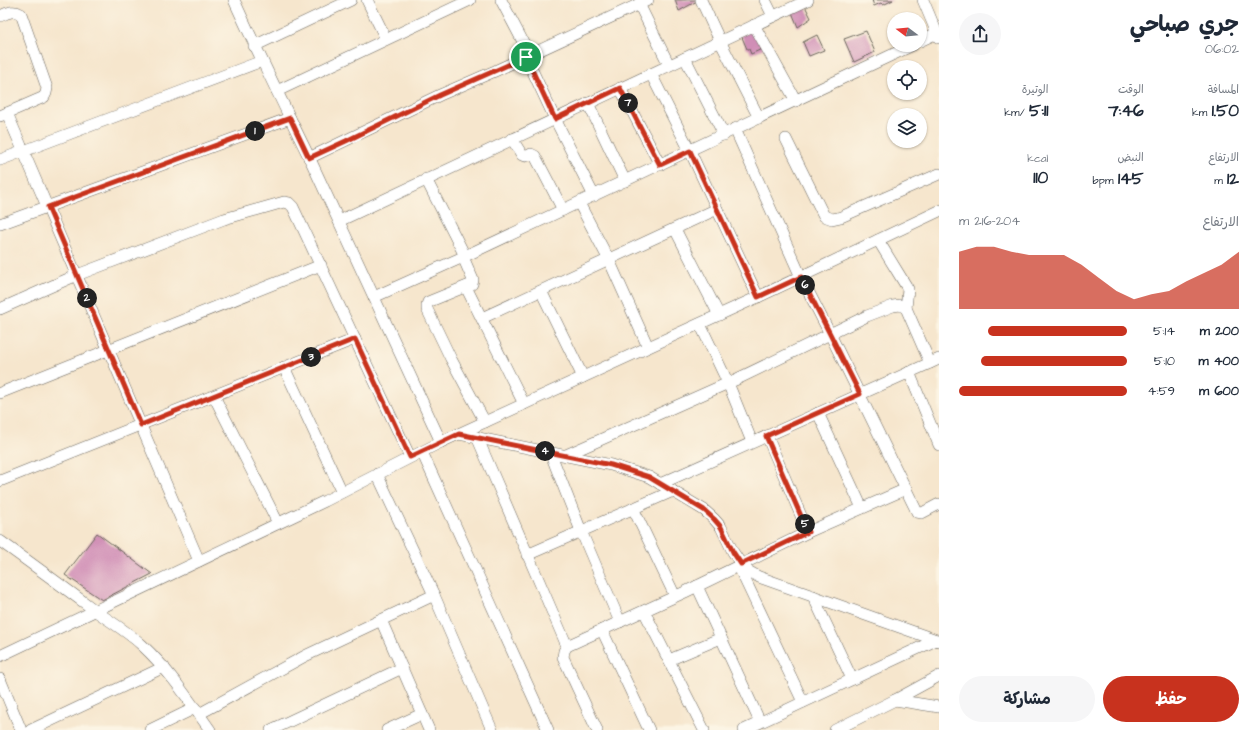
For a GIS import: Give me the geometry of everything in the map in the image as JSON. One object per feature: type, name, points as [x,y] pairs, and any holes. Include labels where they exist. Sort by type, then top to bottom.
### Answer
[{"type":"street","points":[[234,0],[254,46],[339,221],[441,442]]},
{"type":"street","points":[[254,46],[351,0]]},
{"type":"street","points":[[368,0],[386,39]]},
{"type":"street","points":[[276,91],[470,0]]},
{"type":"street","points":[[501,0],[528,56],[555,119],[594,196]]},
{"type":"street","points":[[701,0],[759,118]]},
{"type":"street","points":[[765,0],[773,16]]},
{"type":"street","points":[[339,221],[808,0]]},
{"type":"street","points":[[923,0],[937,31],[927,37]]},
{"type":"street","points":[[309,158],[440,95],[644,2],[669,65]]},
{"type":"street","points":[[0,16],[12,11],[21,14],[46,88],[44,97],[4,114],[24,151],[199,561]]},
{"type":"street","points":[[754,25],[796,100]]},
{"type":"street","points":[[374,297],[464,257],[898,52]]},
{"type":"street","points":[[685,58],[724,135]]},
{"type":"street","points":[[0,160],[262,61]]},
{"type":"street","points":[[651,74],[690,151],[758,297]]},
{"type":"street","points":[[620,88],[660,165]]},
{"type":"street","points":[[588,103],[625,181]]},
{"type":"street","points":[[0,224],[290,118]]},
{"type":"street","points":[[735,129],[801,277],[917,512],[920,514],[939,504]]},
{"type":"street","points":[[512,139],[522,155],[527,156],[531,154],[534,156],[563,210]]},
{"type":"street","points":[[786,139],[824,216],[832,219],[841,218],[939,174]]},
{"type":"street","points":[[426,179],[464,257],[473,280],[472,284],[466,287],[428,302],[427,309],[451,359],[485,422]]},
{"type":"street","points":[[0,309],[77,275],[224,219],[284,202],[289,203],[294,207],[410,457]]},
{"type":"street","points":[[579,203],[609,260],[648,347]]},
{"type":"street","points":[[482,318],[717,209]]},
{"type":"street","points":[[0,656],[342,492],[441,442],[700,324],[939,211]]},
{"type":"street","points":[[676,228],[719,315]]},
{"type":"street","points":[[660,484],[935,361],[906,308],[908,289],[878,240]]},
{"type":"street","points":[[0,393],[321,265]]},
{"type":"street","points":[[466,287],[524,404]]},
{"type":"street","points":[[541,291],[583,377]]},
{"type":"street","points":[[566,455],[728,383],[867,316],[894,306],[900,305],[906,308]]},
{"type":"street","points":[[700,324],[728,383],[752,442]]},
{"type":"street","points":[[0,481],[355,339]]},
{"type":"street","points":[[284,368],[342,492]]},
{"type":"street","points":[[909,372],[939,446]]},
{"type":"street","points":[[214,396],[278,523]]},
{"type":"street","points":[[818,413],[862,508]]},
{"type":"street","points":[[459,434],[618,467],[649,477],[704,510],[721,527],[803,702]]},
{"type":"street","points":[[766,436],[808,532]]},
{"type":"street","points":[[477,437],[567,646]]},
{"type":"street","points":[[422,452],[548,730]]},
{"type":"street","points":[[550,452],[581,531],[620,622]]},
{"type":"street","points":[[377,474],[434,595],[492,730]]},
{"type":"street","points":[[597,730],[563,657],[567,646],[697,586],[808,532],[906,489]]},
{"type":"street","points":[[527,555],[673,491]]},
{"type":"street","points":[[633,508],[675,596]]},
{"type":"street","points":[[0,541],[119,626],[142,645],[164,667],[210,730]]},
{"type":"street","points":[[740,565],[759,577],[937,640]]},
{"type":"street","points":[[697,586],[760,722]]},
{"type":"street","points":[[150,730],[197,711],[305,656],[434,595]]},
{"type":"street","points":[[813,596],[852,679]]},
{"type":"street","points":[[644,611],[704,730]]},
{"type":"street","points":[[381,620],[429,730]]},
{"type":"street","points":[[602,630],[649,730]]},
{"type":"street","points":[[669,660],[721,638]]},
{"type":"street","points":[[744,730],[937,640]]},
{"type":"street","points":[[31,730],[164,667]]},
{"type":"street","points":[[271,730],[402,668]]},
{"type":"street","points":[[835,730],[939,676]]},
{"type":"street","points":[[0,679],[21,730]]},
{"type":"street","points":[[894,700],[939,707]]},
{"type":"street","points":[[387,730],[422,714]]},
{"type":"building","points":[[675,0],[696,0],[697,1],[679,11]]},
{"type":"building","points":[[872,0],[893,0],[883,5],[881,3],[874,6]]},
{"type":"building","points":[[804,4],[811,18],[798,27],[791,10]]},
{"type":"building","points":[[755,29],[764,48],[751,54],[749,49],[747,49],[741,35]]},
{"type":"building","points":[[866,31],[875,52],[854,62],[844,39]]},
{"type":"building","points":[[817,35],[824,50],[809,56],[803,42]]},
{"type":"building","points":[[97,533],[152,574],[102,600],[65,575]]},
{"type":"route","points":[[526,57],[555,119],[620,88],[660,165],[690,151],[758,297],[801,277],[860,394],[766,436],[808,532],[741,564],[733,552],[721,527],[704,510],[649,477],[633,471],[611,465],[459,434],[410,457],[355,339],[141,425],[48,207],[290,118],[309,158],[440,95],[526,57]]}]
